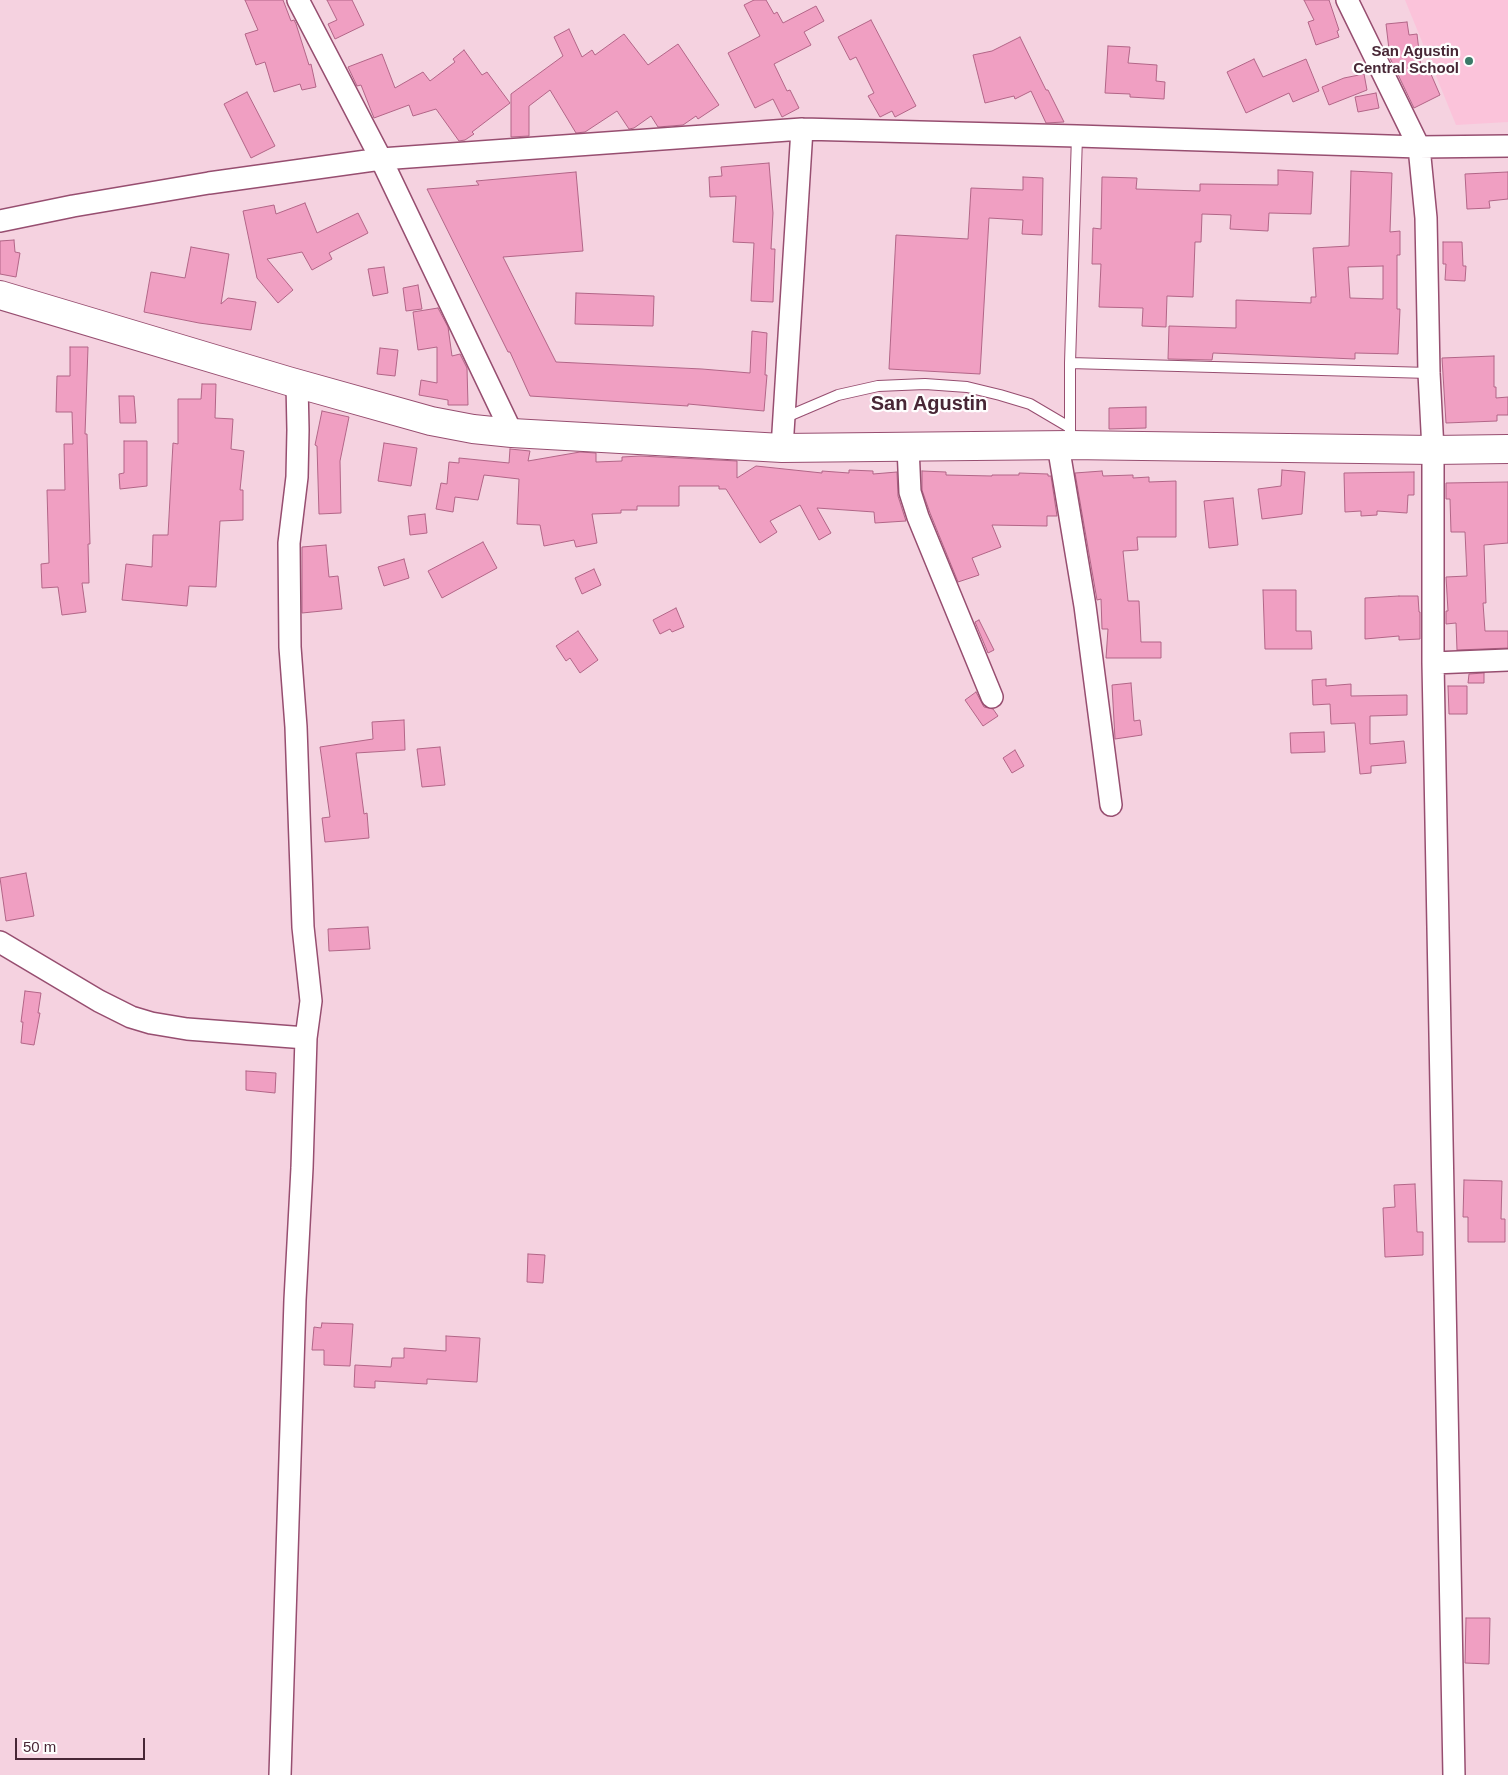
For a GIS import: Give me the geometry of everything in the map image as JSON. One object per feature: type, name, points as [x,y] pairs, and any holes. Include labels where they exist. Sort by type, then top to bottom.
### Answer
[{"type":"main road","points":[[0,295],[431,421],[512,433],[782,448],[908,447],[1066,439],[1433,450],[1508,449]]},
{"type":"street","points":[[298,0],[381,159],[512,433]]},
{"type":"street","points":[[1347,0],[1419,147],[1426,218],[1429,373],[1433,450],[1433,663],[1454,1775]]},
{"type":"street","points":[[782,448],[802,129]]},
{"type":"street","points":[[0,220],[209,183],[381,159],[802,129],[1419,147],[1508,146]]},
{"type":"street","points":[[280,1775],[295,1309],[306,1038],[311,1000],[303,927],[296,727],[290,647],[290,542],[297,478],[297,383]]},
{"type":"street","points":[[1066,439],[1085,606],[1111,805]]},
{"type":"street","points":[[908,447],[910,492],[918,518],[992,697]]},
{"type":"street","points":[[1433,663],[1508,660]]},
{"type":"street","points":[[0,942],[98,1001],[131,1017],[151,1024],[306,1038]]},
{"type":"lane","points":[[1066,439],[1077,136]]},
{"type":"lane","points":[[1070,363],[1429,373]]},
{"type":"lane","points":[[784,418],[838,395],[878,386],[925,384],[967,387],[1030,404],[1066,439]]},
{"type":"shaded area","name":"San Agustin Central School","points":[[1405,0],[1508,0],[1508,122],[1456,125]]},
{"type":"building","points":[[245,0],[283,0],[291,21],[294,20],[296,24],[309,65],[311,64],[316,87],[302,90],[300,84],[274,92],[265,62],[256,65],[245,34],[258,30]]},
{"type":"building","points":[[327,0],[352,0],[364,25],[335,39],[328,24],[337,20]]},
{"type":"building","points":[[754,0],[766,0],[774,14],[777,12],[783,23],[816,6],[824,21],[804,32],[811,45],[774,64],[787,91],[790,90],[799,108],[782,117],[773,99],[755,108],[728,53],[760,36],[744,5]]},
{"type":"building","points":[[1304,0],[1329,0],[1339,30],[1337,31],[1339,37],[1316,45],[1308,22],[1314,20]]},
{"type":"building","points":[[871,20],[916,106],[895,117],[892,111],[880,117],[868,96],[874,93],[856,57],[850,60],[838,37]]},
{"type":"building","points":[[1407,22],[1409,35],[1417,34],[1421,68],[1427,65],[1440,95],[1414,108],[1390,58],[1386,24]]},
{"type":"building","points":[[569,29],[582,57],[592,50],[595,55],[624,34],[648,65],[678,44],[719,105],[698,119],[696,116],[683,125],[658,127],[651,116],[634,128],[629,129],[617,111],[585,132],[576,133],[550,90],[529,106],[529,136],[511,137],[511,94],[563,56],[554,37]]},
{"type":"building","points":[[1020,37],[1064,122],[1046,123],[1031,91],[1015,99],[1014,96],[985,103],[973,55],[992,51]]},
{"type":"building","points":[[1108,46],[1130,47],[1128,63],[1157,65],[1156,81],[1165,82],[1164,99],[1130,97],[1130,94],[1105,93]]},
{"type":"building","points":[[464,50],[482,75],[487,72],[510,103],[472,132],[474,134],[465,140],[459,141],[436,109],[413,116],[409,105],[374,118],[361,85],[357,86],[348,67],[382,54],[395,88],[423,72],[430,81],[455,62],[453,59]]},
{"type":"building","points":[[1254,59],[1263,77],[1306,59],[1319,91],[1293,102],[1289,93],[1246,113],[1227,72]]},
{"type":"building","points":[[1364,74],[1367,90],[1329,105],[1322,87],[1344,78]]},
{"type":"building","points":[[247,92],[275,146],[251,158],[224,104]]},
{"type":"building","points":[[1376,93],[1379,108],[1358,112],[1355,97]]},
{"type":"building","points":[[769,163],[773,213],[771,249],[775,249],[773,302],[751,301],[754,243],[733,242],[736,196],[710,197],[709,177],[722,176],[721,167]]},
{"type":"building","points":[[1278,170],[1313,172],[1311,214],[1269,213],[1268,231],[1230,229],[1231,215],[1202,214],[1201,242],[1195,242],[1193,297],[1167,296],[1166,327],[1142,326],[1143,308],[1099,307],[1101,264],[1092,264],[1093,228],[1101,229],[1102,177],[1137,178],[1136,189],[1200,191],[1200,184],[1278,185]]},
{"type":"building","points":[[1351,171],[1392,173],[1390,232],[1400,231],[1400,255],[1397,255],[1397,309],[1400,309],[1398,354],[1355,353],[1355,359],[1213,353],[1212,360],[1168,359],[1169,326],[1236,328],[1236,300],[1311,303],[1311,297],[1316,297],[1313,248],[1349,246]],"holes":[[[1383,266],[1383,299],[1350,298],[1348,267]]]},
{"type":"building","points":[[576,172],[583,251],[503,257],[556,362],[750,373],[752,331],[767,333],[765,375],[767,375],[764,411],[688,404],[688,406],[530,396],[510,352],[508,352],[427,189],[479,185],[476,181]]},
{"type":"building","points":[[1508,172],[1508,199],[1489,201],[1490,208],[1467,209],[1465,174]]},
{"type":"building","points":[[1023,177],[1043,178],[1042,235],[1022,234],[1023,220],[989,218],[980,374],[889,369],[896,235],[968,239],[971,188],[1023,190]]},
{"type":"building","points":[[305,203],[317,233],[358,213],[368,233],[329,253],[332,259],[312,270],[302,252],[267,259],[293,290],[278,303],[257,278],[243,211],[274,205],[276,214]]},
{"type":"building","points":[[14,240],[15,252],[20,253],[16,277],[0,274],[0,241]]},
{"type":"building","points":[[1443,242],[1462,242],[1463,266],[1466,266],[1465,281],[1445,280],[1446,264],[1443,264]]},
{"type":"building","points":[[191,247],[229,254],[221,304],[228,298],[256,302],[251,330],[199,323],[144,312],[151,272],[185,278]]},
{"type":"building","points":[[384,267],[388,293],[373,296],[368,269]]},
{"type":"building","points":[[418,285],[422,309],[406,311],[403,288]]},
{"type":"building","points":[[576,293],[654,296],[653,326],[575,324]]},
{"type":"building","points":[[438,308],[448,327],[452,356],[460,354],[467,368],[468,405],[448,405],[448,400],[419,395],[421,380],[437,383],[437,347],[418,350],[413,312]]},
{"type":"building","points":[[70,347],[88,347],[85,434],[87,434],[90,544],[88,544],[89,583],[82,583],[86,612],[62,615],[58,587],[42,588],[41,564],[49,563],[47,490],[65,490],[64,444],[73,444],[72,412],[56,412],[57,376],[70,376]]},
{"type":"building","points":[[380,348],[398,350],[395,376],[377,374]]},
{"type":"building","points":[[1494,356],[1496,398],[1508,397],[1508,415],[1497,415],[1497,421],[1446,423],[1442,358]]},
{"type":"building","points":[[202,384],[216,384],[215,418],[233,419],[231,449],[244,451],[240,490],[243,490],[243,520],[220,521],[216,587],[189,586],[187,606],[122,600],[126,564],[152,567],[153,535],[168,535],[173,443],[178,444],[178,399],[201,399]]},
{"type":"building","points":[[119,396],[134,396],[136,423],[120,423]]},
{"type":"building","points":[[1146,407],[1146,428],[1109,429],[1109,408]]},
{"type":"building","points":[[322,411],[349,417],[340,461],[341,513],[319,514],[317,446],[315,445]]},
{"type":"building","points":[[124,441],[147,441],[147,486],[120,489],[119,474],[124,473]]},
{"type":"building","points":[[384,443],[417,448],[411,486],[378,481]]},
{"type":"building","points":[[510,449],[530,451],[528,461],[580,452],[596,453],[596,462],[622,461],[622,457],[640,456],[737,461],[737,478],[756,466],[822,473],[822,471],[849,473],[849,470],[873,471],[873,474],[897,472],[898,496],[906,521],[875,523],[874,512],[817,508],[831,533],[819,540],[800,505],[770,521],[777,532],[760,543],[726,489],[719,489],[719,486],[679,486],[679,506],[637,506],[637,510],[621,510],[621,513],[592,514],[597,543],[576,547],[574,540],[544,546],[540,525],[517,524],[519,479],[484,475],[478,500],[455,497],[453,512],[436,509],[441,483],[447,484],[449,462],[459,463],[459,458],[509,463]]},
{"type":"building","points":[[1282,470],[1305,472],[1302,514],[1262,519],[1258,489],[1281,486]]},
{"type":"building","points":[[922,471],[946,472],[946,475],[1048,474],[1048,476],[1051,476],[1057,516],[1047,516],[1047,526],[992,525],[1001,547],[972,558],[979,575],[958,582],[922,490]]},
{"type":"building","points":[[1102,471],[1103,476],[1133,475],[1133,478],[1149,477],[1149,482],[1176,481],[1176,537],[1137,537],[1138,550],[1123,551],[1128,601],[1139,601],[1141,642],[1161,642],[1161,658],[1106,658],[1108,629],[1102,629],[1101,599],[1097,600],[1075,473]]},
{"type":"building","points":[[1414,472],[1414,495],[1408,495],[1407,513],[1377,511],[1377,515],[1361,516],[1361,511],[1345,512],[1344,473]]},
{"type":"building","points":[[1508,482],[1508,543],[1484,545],[1486,603],[1483,603],[1485,631],[1508,631],[1508,648],[1457,650],[1456,623],[1446,624],[1446,611],[1448,611],[1446,577],[1467,576],[1465,532],[1451,532],[1450,499],[1446,499],[1446,483]]},
{"type":"building","points":[[1233,498],[1238,545],[1209,548],[1204,501]]},
{"type":"building","points":[[425,514],[427,533],[410,535],[408,516]]},
{"type":"building","points":[[483,542],[497,568],[442,598],[428,571]]},
{"type":"building","points":[[326,545],[329,577],[338,576],[342,609],[302,613],[302,547]]},
{"type":"building","points":[[404,559],[409,578],[384,586],[378,567]]},
{"type":"building","points":[[594,569],[601,585],[582,594],[575,578]]},
{"type":"building","points":[[1263,590],[1296,590],[1296,631],[1311,631],[1312,649],[1265,649]]},
{"type":"building","points":[[1418,596],[1420,639],[1399,640],[1399,636],[1365,639],[1365,598]]},
{"type":"building","points":[[676,608],[684,627],[672,632],[670,629],[660,634],[653,620]]},
{"type":"building","points":[[979,620],[994,650],[988,653],[975,622]]},
{"type":"building","points":[[578,631],[598,660],[580,673],[570,658],[566,661],[556,646]]},
{"type":"building","points":[[1484,673],[1484,683],[1468,683],[1469,674]]},
{"type":"building","points":[[1326,679],[1326,686],[1351,684],[1351,696],[1407,695],[1407,715],[1370,716],[1370,744],[1404,741],[1406,763],[1371,766],[1371,773],[1360,774],[1355,723],[1331,724],[1330,704],[1313,705],[1312,680]]},
{"type":"building","points":[[1131,683],[1134,721],[1140,720],[1142,735],[1115,739],[1112,685]]},
{"type":"building","points":[[1448,686],[1467,686],[1467,714],[1449,714]]},
{"type":"building","points":[[976,692],[984,707],[993,709],[998,716],[983,726],[965,700]]},
{"type":"building","points":[[404,720],[405,750],[356,753],[364,814],[367,813],[369,838],[325,842],[322,818],[330,817],[320,747],[373,739],[372,722]]},
{"type":"building","points":[[1324,732],[1325,752],[1291,753],[1290,733]]},
{"type":"building","points":[[440,747],[445,785],[422,787],[417,749]]},
{"type":"building","points":[[1015,750],[1024,766],[1012,773],[1003,758]]},
{"type":"building","points":[[26,873],[34,916],[6,921],[0,878]]},
{"type":"building","points":[[368,927],[370,949],[329,951],[328,929]]},
{"type":"building","points":[[25,991],[41,993],[38,1013],[40,1013],[34,1045],[21,1043],[23,1022],[21,1022]]},
{"type":"building","points":[[246,1071],[276,1073],[275,1093],[246,1090]]},
{"type":"building","points":[[1464,1180],[1502,1181],[1501,1219],[1505,1219],[1505,1242],[1468,1242],[1468,1217],[1463,1217]]},
{"type":"building","points":[[1415,1184],[1417,1232],[1423,1232],[1423,1255],[1385,1257],[1383,1208],[1395,1207],[1394,1185]]},
{"type":"building","points":[[528,1254],[545,1255],[543,1283],[527,1282]]},
{"type":"building","points":[[322,1323],[353,1324],[350,1366],[324,1365],[324,1350],[312,1350],[314,1327],[321,1328]]},
{"type":"building","points":[[446,1336],[480,1338],[477,1382],[427,1379],[427,1384],[375,1381],[375,1388],[354,1387],[355,1365],[391,1367],[392,1358],[404,1358],[404,1348],[446,1351]]},
{"type":"building","points":[[1466,1618],[1490,1618],[1489,1664],[1465,1663]]},
{"type":"place","name":"San Agustin Central School","points":[[1469,61]]},
{"type":"district","name":"San Agustin","points":[[929,404]]}]
